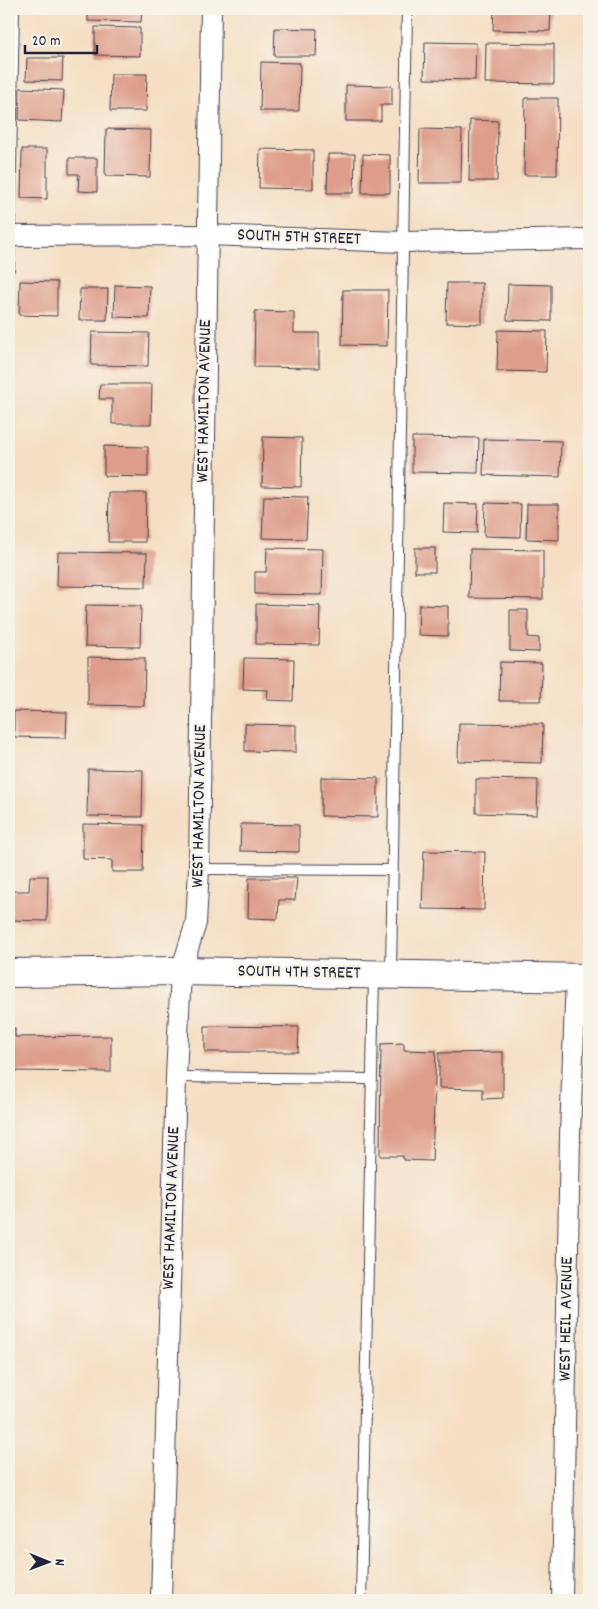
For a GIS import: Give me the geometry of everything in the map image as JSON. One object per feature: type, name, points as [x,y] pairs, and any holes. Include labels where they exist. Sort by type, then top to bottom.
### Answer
[{"type":"main road","name":"SOUTH 4TH STREET","points":[[9,973],[181,971],[583,978]]},
{"type":"street","name":"WEST HAMILTON AVENUE","points":[[161,1600],[176,1077],[181,971],[196,923],[199,870],[211,9]]},
{"type":"street","name":"SOUTH 5TH STREET","points":[[9,236],[207,235],[403,242],[589,240]]},
{"type":"street","name":"WEST HEIL AVENUE","points":[[562,1600],[570,1144],[583,978]]},
{"type":"lane","points":[[9,269],[14,9]]},
{"type":"lane","points":[[361,1600],[372,1079],[392,870],[407,9]]},
{"type":"lane","points":[[199,870],[392,870]]},
{"type":"lane","points":[[176,1077],[372,1079]]},
{"type":"building","points":[[88,9],[142,9],[141,22],[88,21]]},
{"type":"building","points":[[494,9],[551,9],[550,31],[493,30]]},
{"type":"building","points":[[95,27],[140,28],[140,56],[95,55]]},
{"type":"building","points":[[275,28],[317,29],[316,56],[274,56]]},
{"type":"building","points":[[425,42],[476,43],[475,80],[424,79]]},
{"type":"building","points":[[486,43],[554,44],[554,84],[485,83]]},
{"type":"building","points":[[27,58],[63,58],[62,81],[26,80]]},
{"type":"building","points":[[261,62],[300,63],[299,111],[260,111]]},
{"type":"building","points":[[111,74],[147,74],[146,111],[110,111]]},
{"type":"building","points":[[346,85],[392,86],[392,105],[381,105],[381,121],[346,121]]},
{"type":"building","points":[[20,88],[64,90],[62,122],[19,120]]},
{"type":"building","points":[[525,98],[558,98],[557,175],[524,175]]},
{"type":"building","points":[[470,120],[498,121],[497,181],[469,181]]},
{"type":"building","points":[[106,129],[151,130],[150,177],[105,176]]},
{"type":"building","points":[[420,129],[462,130],[461,183],[419,183]]},
{"type":"building","points":[[22,149],[47,149],[47,199],[21,198]]},
{"type":"building","points":[[260,149],[313,150],[313,189],[259,188]]},
{"type":"building","points":[[328,154],[355,154],[354,193],[327,193]]},
{"type":"building","points":[[363,154],[390,155],[390,193],[362,193]]},
{"type":"building","points":[[69,158],[97,158],[97,192],[78,191],[79,174],[69,174]]},
{"type":"building","points":[[20,281],[57,282],[57,316],[19,315]]},
{"type":"building","points":[[447,283],[482,283],[482,324],[446,323]]},
{"type":"building","points":[[508,284],[551,285],[551,321],[507,320]]},
{"type":"building","points":[[115,285],[150,286],[149,318],[114,317]]},
{"type":"building","points":[[80,289],[108,289],[107,320],[79,320]]},
{"type":"building","points":[[343,290],[388,290],[387,346],[342,345]]},
{"type":"building","points":[[255,311],[294,312],[294,333],[319,333],[319,368],[254,367]]},
{"type":"building","points":[[498,330],[547,331],[546,372],[497,371]]},
{"type":"building","points":[[92,332],[149,333],[148,366],[91,365]]},
{"type":"building","points":[[100,384],[152,384],[151,424],[112,424],[112,399],[99,399]]},
{"type":"building","points":[[263,437],[302,438],[301,487],[262,486]]},
{"type":"building","points":[[412,437],[479,438],[478,473],[412,472]]},
{"type":"building","points":[[484,439],[561,441],[560,477],[483,475]]},
{"type":"building","points":[[104,446],[148,447],[148,477],[104,476]]},
{"type":"building","points":[[109,493],[146,493],[145,542],[108,542]]},
{"type":"building","points":[[264,496],[308,497],[306,539],[262,538]]},
{"type":"building","points":[[444,503],[478,504],[477,533],[443,532]]},
{"type":"building","points":[[485,503],[521,504],[520,537],[484,536]]},
{"type":"building","points":[[527,504],[559,504],[559,540],[526,539]]},
{"type":"building","points":[[267,548],[323,549],[322,595],[255,594],[255,572],[266,572]]},
{"type":"building","points":[[415,548],[435,548],[435,572],[415,572]]},
{"type":"building","points":[[470,549],[543,550],[543,599],[469,598]]},
{"type":"building","points":[[58,552],[147,553],[146,587],[57,586]]},
{"type":"building","points":[[256,604],[320,606],[319,645],[256,644]]},
{"type":"building","points":[[86,605],[141,606],[140,647],[85,646]]},
{"type":"building","points":[[419,605],[448,606],[448,636],[418,635]]},
{"type":"building","points":[[510,610],[528,610],[528,637],[539,638],[539,652],[510,651]]},
{"type":"building","points":[[88,657],[145,658],[144,706],[88,705]]},
{"type":"building","points":[[244,658],[294,659],[293,701],[267,700],[268,690],[243,689]]},
{"type":"building","points":[[500,662],[542,663],[541,701],[499,701]]},
{"type":"building","points":[[14,711],[67,712],[66,738],[14,737]]},
{"type":"building","points":[[459,723],[543,724],[542,763],[458,761]]},
{"type":"building","points":[[245,724],[296,725],[296,752],[245,751]]},
{"type":"building","points":[[88,769],[143,770],[142,817],[87,816]]},
{"type":"building","points":[[321,777],[378,778],[378,817],[321,816]]},
{"type":"building","points":[[476,779],[538,780],[537,815],[476,813]]},
{"type":"building","points":[[83,824],[144,825],[143,872],[112,872],[112,860],[83,859]]},
{"type":"building","points":[[241,824],[299,825],[299,852],[240,851]]},
{"type":"building","points":[[424,851],[485,852],[484,910],[422,909]]},
{"type":"building","points":[[30,876],[48,876],[47,921],[11,920],[12,891],[29,891]]},
{"type":"building","points":[[249,878],[297,878],[295,900],[279,900],[278,919],[248,918]]},
{"type":"building","points":[[205,1026],[299,1027],[298,1052],[205,1052]]},
{"type":"building","points":[[9,1028],[15,1028],[15,1037],[111,1036],[111,1072],[9,1071]]},
{"type":"building","points":[[404,1043],[404,1050],[436,1051],[432,1161],[403,1160],[403,1156],[380,1156],[381,1044]]},
{"type":"building","points":[[503,1052],[503,1098],[483,1099],[483,1089],[439,1088],[439,1053]]}]
